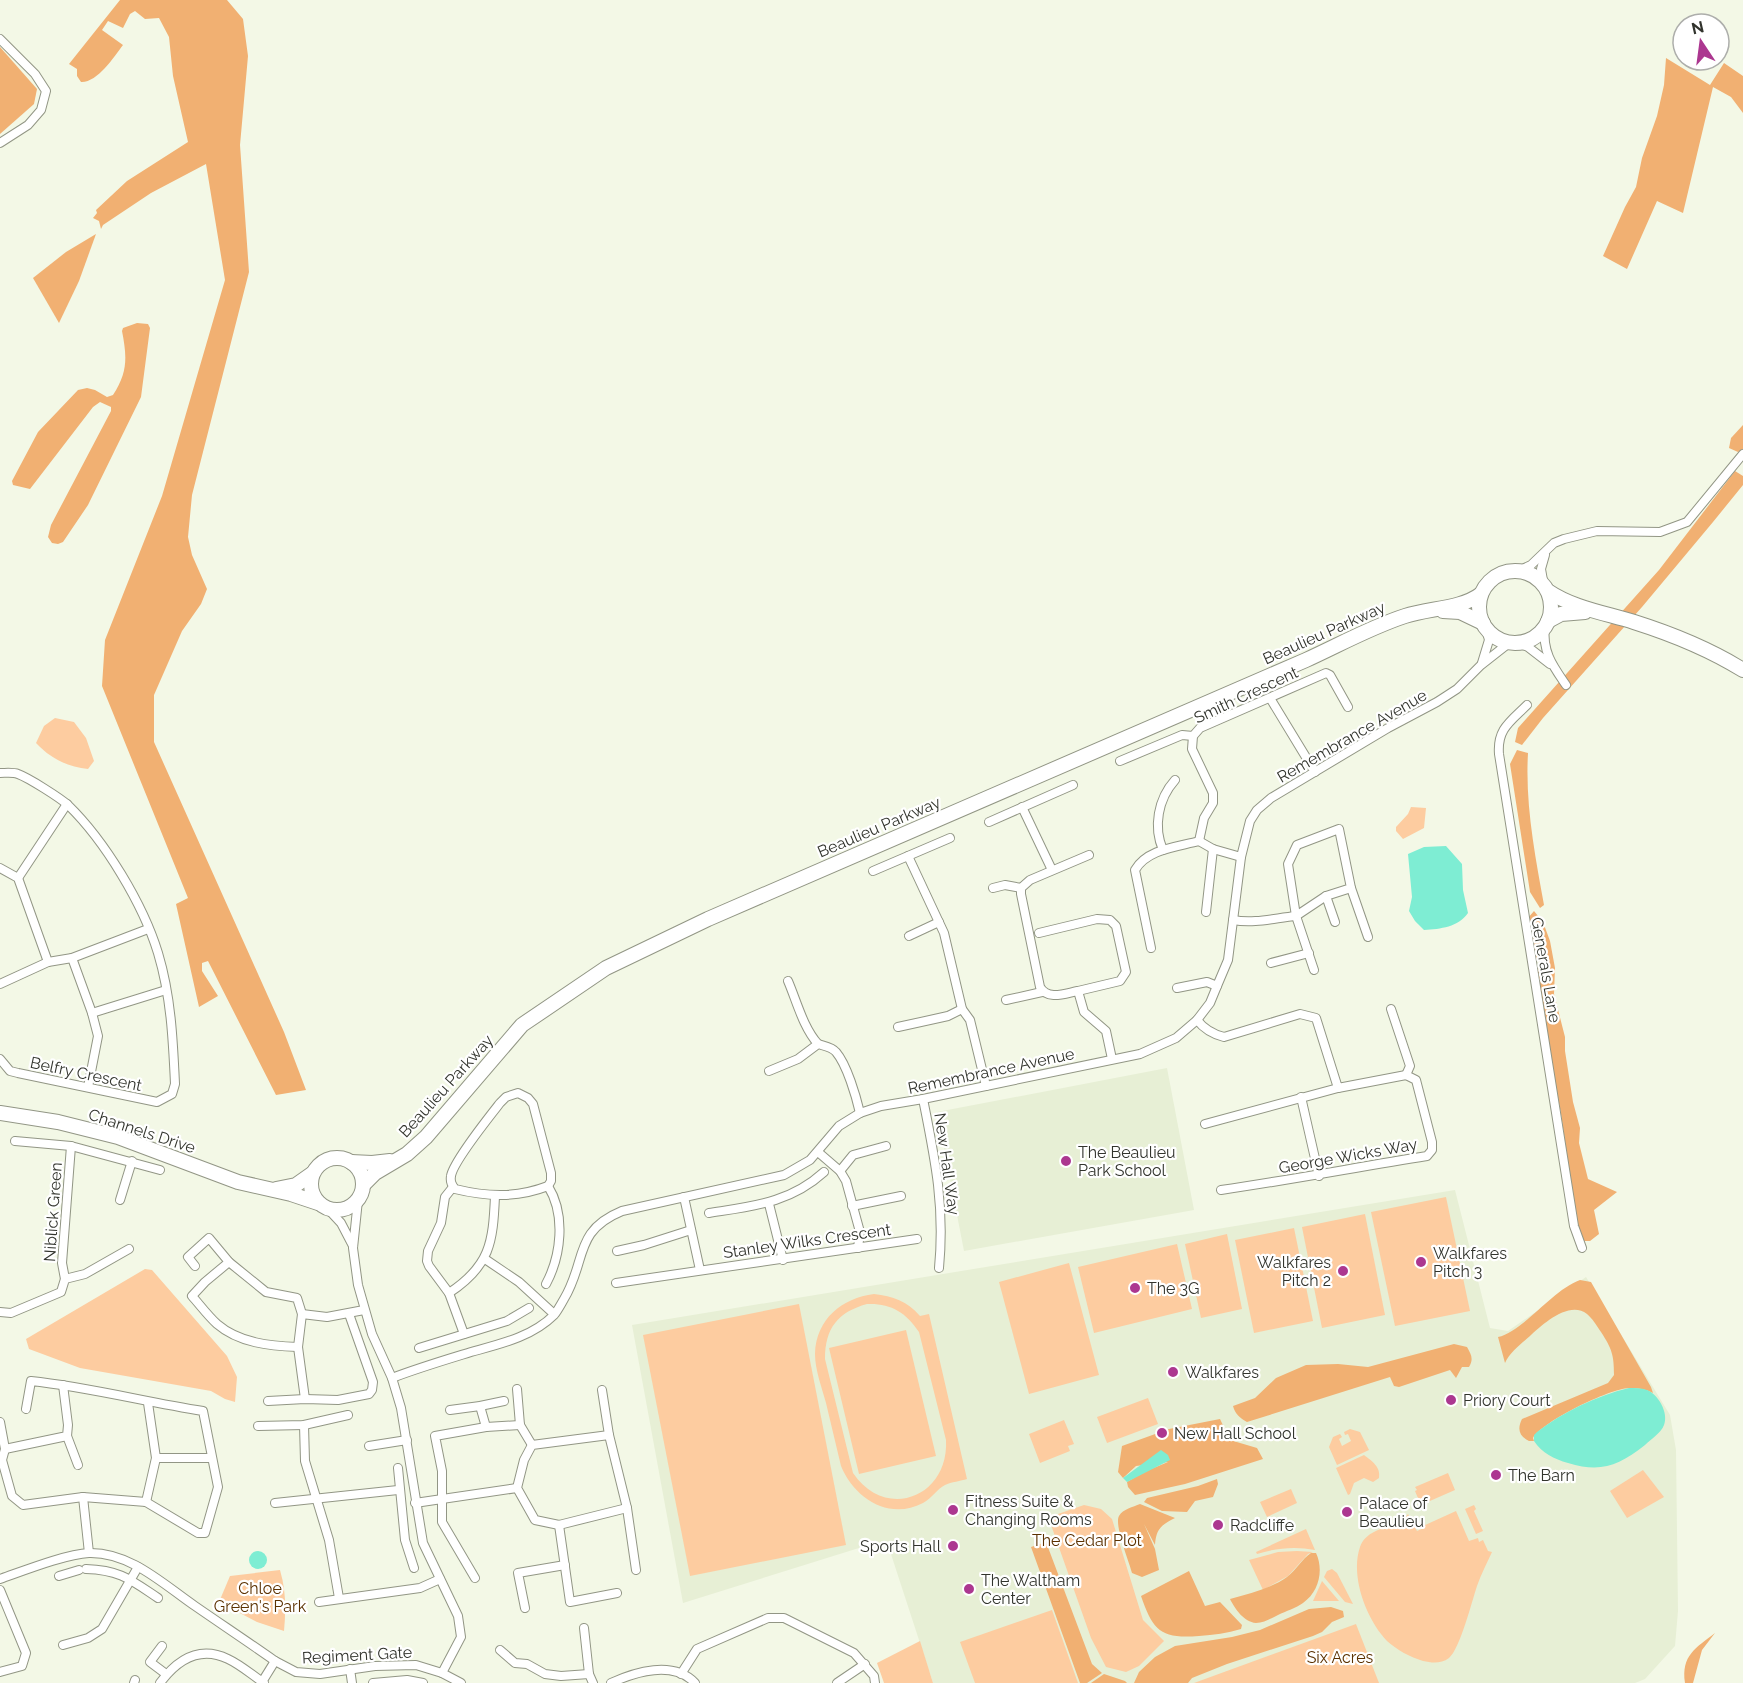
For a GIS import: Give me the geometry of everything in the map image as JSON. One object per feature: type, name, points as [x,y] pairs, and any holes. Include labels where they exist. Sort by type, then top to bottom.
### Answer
[{"type":"highway","points":[[1602,612],[1567,612],[1546,624],[1533,638],[1513,643],[1498,639],[1484,626],[1479,609],[1481,594],[1485,586],[1497,576],[1518,571],[1535,577],[1546,589],[1562,600],[1602,612],[1649,627],[1697,645],[1743,670]]},
{"type":"highway","points":[[1546,589],[1551,607],[1546,624]]},
{"type":"highway","name":"Beaulieu Parkway","points":[[363,1185],[375,1173],[400,1158],[426,1137],[522,1025],[606,968],[708,920],[1390,622],[1426,610],[1474,600],[1481,594]]},
{"type":"highway","name":"Beaulieu Parkway","points":[[1426,610],[1460,612],[1484,626]]},
{"type":"highway","name":"Channels Drive","points":[[0,1113],[58,1122],[118,1137],[238,1182],[323,1206]]},
{"type":"highway","points":[[340,1158],[351,1162],[358,1170],[363,1185],[358,1200],[344,1210],[323,1206],[310,1189],[313,1173],[320,1164],[329,1159],[340,1158]]},
{"type":"highway","name":"Beaulieu Parkway","points":[[351,1162],[379,1163],[400,1158]]},
{"type":"highway","name":"Channels Drive","points":[[271,1190],[296,1185],[313,1173]]},
{"type":"street","points":[[0,39],[35,74],[46,91],[41,110],[28,124],[0,143]]},
{"type":"street","points":[[1518,571],[1531,565],[1546,550],[1564,539],[1597,531],[1660,532],[1687,522],[1743,454]]},
{"type":"street","points":[[1546,550],[1541,569],[1546,589]]},
{"type":"street","points":[[1546,624],[1545,649],[1551,665]]},
{"type":"street","points":[[1481,665],[1489,640],[1484,626]]},
{"type":"street","points":[[1513,643],[1528,647],[1551,665],[1566,685]]},
{"type":"street","name":"Remembrance Avenue","points":[[392,1378],[522,1337],[554,1314],[571,1287],[587,1236],[607,1217],[784,1175],[810,1160],[839,1126],[860,1113],[881,1106],[1140,1054],[1176,1038],[1197,1020],[1210,1003],[1228,960],[1241,857],[1250,821],[1257,810],[1271,798],[1437,702],[1457,688],[1481,665],[1513,643]]},
{"type":"street","name":"Smith Crescent","points":[[1199,841],[1204,818],[1213,803],[1213,793],[1192,749],[1193,736],[1200,728],[1326,673],[1330,675],[1348,707]]},
{"type":"street","points":[[1270,698],[1315,772]]},
{"type":"street","name":"Generals Lane","points":[[1527,705],[1501,731],[1498,741],[1499,754],[1574,1226],[1582,1248]]},
{"type":"street","points":[[1120,761],[1182,735],[1193,736]]},
{"type":"street","name":"Belfry Crescent","points":[[0,773],[17,773],[67,804],[94,835],[135,898],[158,953],[166,990],[172,1018],[175,1084],[172,1094],[157,1102],[18,1074],[10,1071],[0,1059]]},
{"type":"street","points":[[1163,850],[1157,824],[1162,800],[1175,780]]},
{"type":"street","points":[[989,822],[1073,785]]},
{"type":"street","points":[[18,878],[67,804]]},
{"type":"street","points":[[1022,807],[1052,870]]},
{"type":"street","points":[[1314,970],[1296,916],[1288,864],[1297,844],[1339,829],[1352,888],[1368,937]]},
{"type":"street","points":[[873,871],[950,838]]},
{"type":"street","points":[[1151,948],[1134,870],[1141,860],[1163,850],[1199,841],[1213,849],[1241,857]]},
{"type":"street","points":[[1206,912],[1213,849]]},
{"type":"street","points":[[1021,888],[1030,879],[1089,855]]},
{"type":"street","points":[[908,856],[948,944],[962,1009],[970,1020],[986,1086]]},
{"type":"street","points":[[0,868],[18,878],[48,962]]},
{"type":"street","points":[[993,888],[1005,885],[1021,888]]},
{"type":"street","points":[[1021,888],[1034,962],[1042,992]]},
{"type":"street","points":[[1233,920],[1250,923],[1296,916],[1326,896],[1352,888]]},
{"type":"street","points":[[1326,896],[1335,922]]},
{"type":"street","points":[[1006,1000],[1042,992],[1052,995],[1078,991],[1120,981],[1126,972],[1116,926],[1110,920],[1097,919],[1039,933]]},
{"type":"street","points":[[909,936],[939,922]]},
{"type":"street","points":[[0,984],[48,962],[72,958],[148,929]]},
{"type":"street","points":[[1271,963],[1309,953]]},
{"type":"street","points":[[72,958],[98,1036],[88,1088]]},
{"type":"street","points":[[788,981],[812,1037],[818,1044],[835,1050],[842,1062],[860,1113]]},
{"type":"street","points":[[1177,988],[1207,982],[1217,986]]},
{"type":"street","points":[[92,1013],[166,990]]},
{"type":"street","points":[[1078,991],[1084,1012],[1106,1031],[1112,1059]]},
{"type":"street","points":[[898,1027],[948,1016],[962,1009]]},
{"type":"street","name":"George Wicks Way","points":[[1221,1190],[1319,1176],[1341,1170],[1427,1156],[1432,1150],[1432,1142],[1416,1080],[1406,1075],[1410,1066],[1391,1009]]},
{"type":"street","points":[[1197,1020],[1204,1028],[1224,1037],[1300,1014],[1316,1018],[1338,1088]]},
{"type":"street","points":[[769,1071],[798,1059],[818,1044]]},
{"type":"street","points":[[1205,1124],[1301,1097],[1406,1075]]},
{"type":"street","points":[[518,1094],[528,1098],[533,1104],[551,1173],[548,1186],[511,1195],[495,1196],[477,1195],[453,1187],[450,1181],[451,1174],[500,1103],[506,1097],[518,1094]]},
{"type":"street","points":[[1301,1097],[1319,1176]]},
{"type":"street","name":"New Hall Way","points":[[923,1099],[940,1189],[942,1235],[939,1268]]},
{"type":"street","name":"Niblick Green","points":[[15,1141],[71,1146],[160,1170]]},
{"type":"street","name":"Niblick Green","points":[[0,1312],[11,1313],[61,1292],[65,1279],[62,1263],[71,1146]]},
{"type":"street","points":[[840,1171],[852,1155],[886,1146]]},
{"type":"street","points":[[818,1152],[840,1171],[846,1181],[860,1232],[858,1248]]},
{"type":"street","points":[[120,1200],[132,1161]]},
{"type":"street","points":[[709,1213],[769,1204],[808,1186],[824,1172]]},
{"type":"street","points":[[546,1284],[554,1269],[558,1249],[555,1197],[548,1186]]},
{"type":"street","points":[[453,1187],[445,1197],[441,1223],[427,1256],[429,1266],[450,1293],[464,1334]]},
{"type":"street","points":[[450,1293],[468,1281],[485,1259],[494,1220],[495,1196]]},
{"type":"street","points":[[852,1206],[901,1196]]},
{"type":"street","points":[[684,1197],[700,1270]]},
{"type":"street","points":[[358,1200],[354,1248],[358,1285],[364,1310],[402,1408],[423,1543],[458,1616],[461,1637],[442,1673]]},
{"type":"street","points":[[769,1204],[783,1260]]},
{"type":"street","points":[[323,1206],[341,1223],[354,1248]]},
{"type":"street","points":[[617,1251],[692,1230]]},
{"type":"street","points":[[195,1266],[188,1257],[209,1238],[229,1262],[266,1292],[297,1299],[302,1314],[298,1347],[305,1399]]},
{"type":"street","name":"Stanley Wilks Crescent","points":[[616,1283],[917,1239]]},
{"type":"street","name":"Niblick Green","points":[[65,1279],[85,1274],[129,1249]]},
{"type":"street","points":[[485,1259],[519,1282],[554,1314]]},
{"type":"street","points":[[229,1262],[192,1296],[218,1324],[239,1338],[298,1347]]},
{"type":"street","points":[[418,1348],[507,1321],[529,1308]]},
{"type":"street","points":[[302,1314],[327,1317],[364,1310]]},
{"type":"street","points":[[268,1401],[338,1400],[364,1396],[372,1390],[373,1382],[369,1368],[349,1314]]},
{"type":"street","points":[[0,1422],[5,1449],[3,1460],[12,1496],[23,1505],[83,1497],[146,1502],[198,1533],[205,1533],[218,1487],[203,1411],[148,1403],[63,1384],[31,1381],[26,1409]]},
{"type":"street","points":[[63,1384],[68,1425],[67,1436],[78,1465]]},
{"type":"street","points":[[517,1389],[520,1425],[532,1445]]},
{"type":"street","points":[[602,1390],[609,1435],[627,1508],[636,1570]]},
{"type":"street","points":[[450,1410],[504,1401]]},
{"type":"street","points":[[146,1502],[156,1458],[148,1403]]},
{"type":"street","points":[[480,1406],[486,1427]]},
{"type":"street","points":[[258,1426],[304,1425],[348,1415]]},
{"type":"street","points":[[304,1425],[305,1461],[329,1540],[339,1598]]},
{"type":"street","points":[[475,1578],[442,1522],[442,1471],[435,1436],[486,1427],[520,1425]]},
{"type":"street","points":[[532,1445],[609,1435]]},
{"type":"street","points":[[5,1449],[67,1436]]},
{"type":"street","points":[[369,1446],[407,1440]]},
{"type":"street","points":[[532,1445],[524,1460],[517,1488],[535,1520],[559,1525],[627,1508]]},
{"type":"street","points":[[156,1458],[211,1458]]},
{"type":"street","points":[[398,1468],[398,1490],[405,1540],[414,1568]]},
{"type":"street","points":[[415,1503],[517,1488]]},
{"type":"street","points":[[275,1503],[398,1490]]},
{"type":"street","points":[[83,1497],[89,1553]]},
{"type":"street","points":[[559,1525],[570,1602],[617,1593]]},
{"type":"street","name":"Regiment Gate","points":[[0,1579],[89,1553],[108,1555],[126,1561],[155,1577],[275,1661],[296,1672],[320,1674],[405,1664],[432,1668],[461,1683]]},
{"type":"street","points":[[64,1559],[69,1573]]},
{"type":"street","points":[[525,1608],[518,1573],[565,1565]]},
{"type":"street","points":[[63,1645],[88,1638],[102,1629],[138,1567]]},
{"type":"street","points":[[59,1576],[83,1570],[108,1570],[130,1579],[158,1598]]},
{"type":"street","points":[[319,1602],[420,1588],[440,1579]]},
{"type":"street","points":[[0,1590],[26,1653],[22,1666],[0,1672]]},
{"type":"street","points":[[681,1674],[698,1649],[768,1618],[784,1618],[855,1653],[874,1676],[875,1683]]},
{"type":"street","points":[[584,1628],[589,1674],[594,1683]]},
{"type":"street","points":[[162,1646],[150,1662],[166,1674]]},
{"type":"street","points":[[500,1650],[515,1663],[527,1664],[545,1674],[561,1676],[589,1674]]},
{"type":"street","points":[[160,1683],[178,1662],[195,1654],[210,1654],[228,1659],[263,1683],[275,1661]]},
{"type":"street","points":[[837,1683],[865,1664]]},
{"type":"street","points":[[350,1669],[352,1683]]},
{"type":"street","points":[[611,1683],[634,1673],[657,1670],[690,1677],[695,1683]]},
{"type":"street","points":[[373,1683],[407,1680],[423,1683]]},
{"type":"shaded area","points":[[120,0],[227,0],[243,19],[248,56],[240,145],[249,272],[192,495],[188,537],[192,555],[207,589],[201,604],[182,631],[154,695],[154,742],[284,1032],[306,1090],[276,1095],[208,961],[202,963],[202,971],[218,996],[199,1007],[176,904],[188,898],[102,686],[105,640],[162,496],[225,280],[206,164],[151,193],[103,225],[101,229],[99,221],[93,218],[97,213],[96,210],[127,181],[188,142],[173,76],[169,37],[159,18],[145,19],[135,11],[130,14],[123,28],[108,21],[102,30],[123,45],[105,68],[93,78],[81,82],[77,76],[77,69],[69,64]]},
{"type":"shaded area","points":[[0,47],[37,89],[34,104],[0,134]]},
{"type":"shaded area","points":[[1666,58],[1671,61],[1671,72],[1689,72],[1710,85],[1718,72],[1731,72],[1731,68],[1743,76],[1743,113],[1731,97],[1713,87],[1683,213],[1657,201],[1627,269],[1603,256],[1636,187],[1642,158],[1657,116],[1664,85]]},
{"type":"shaded area","points":[[96,234],[79,281],[59,323],[33,278],[66,252]]},
{"type":"shaded area","points":[[137,323],[148,324],[150,328],[141,397],[88,505],[63,542],[52,543],[48,537],[51,525],[111,411],[111,407],[100,402],[93,407],[30,489],[13,485],[12,481],[38,432],[78,390],[87,388],[107,397],[113,395],[124,371],[123,328]]},
{"type":"shaded area","points":[[1743,425],[1743,449],[1738,452],[1729,448],[1731,438]]},
{"type":"shaded area","points":[[1735,471],[1743,476],[1743,485],[1713,522],[1522,745],[1515,742],[1518,728],[1659,570]]},
{"type":"shaded area","points":[[1517,750],[1528,753],[1529,810],[1544,905],[1540,908],[1530,892],[1510,764]]},
{"type":"shaded area","points":[[1534,911],[1543,922],[1550,941],[1555,968],[1554,994],[1565,1037],[1573,1102],[1580,1128],[1579,1143],[1588,1179],[1617,1192],[1594,1210],[1599,1234],[1590,1241],[1584,1241],[1578,1229],[1561,1114],[1537,983],[1539,961],[1530,952],[1528,918]]},
{"type":"shaded area","name":"The Beaulieu Park School","points":[[1167,1068],[1194,1210],[964,1251],[937,1112]]},
{"type":"shaded area","name":"New Hall School","points":[[1455,1190],[1490,1328],[1508,1331],[1586,1277],[1670,1415],[1676,1450],[1678,1611],[1675,1646],[1645,1679],[1635,1683],[933,1683],[888,1545],[875,1543],[683,1603],[632,1325]]},
{"type":"shaded area","points":[[1580,1280],[1591,1282],[1653,1393],[1629,1388],[1607,1394],[1562,1415],[1539,1431],[1533,1438],[1534,1441],[1529,1441],[1520,1432],[1522,1419],[1608,1383],[1614,1375],[1613,1357],[1608,1343],[1591,1318],[1580,1310],[1564,1312],[1556,1316],[1516,1348],[1505,1363],[1498,1337],[1518,1327],[1559,1292]]},
{"type":"shaded area","points":[[1454,1344],[1467,1347],[1472,1359],[1469,1367],[1462,1367],[1456,1378],[1450,1370],[1399,1387],[1394,1386],[1390,1377],[1247,1422],[1238,1416],[1233,1406],[1255,1398],[1276,1378],[1306,1365],[1338,1364],[1368,1367]]},
{"type":"shaded area","points":[[1220,1419],[1230,1440],[1257,1448],[1263,1459],[1185,1484],[1135,1495],[1127,1482],[1168,1462],[1136,1466],[1123,1478],[1118,1472],[1122,1446],[1169,1429]]},
{"type":"shaded area","points":[[1217,1479],[1218,1484],[1213,1497],[1195,1501],[1187,1512],[1162,1511],[1144,1502],[1147,1498]]},
{"type":"shaded area","points":[[1140,1504],[1175,1518],[1160,1528],[1155,1545],[1144,1524],[1155,1549],[1159,1570],[1142,1577],[1132,1573],[1118,1527],[1119,1516],[1128,1508]]},
{"type":"shaded area","points":[[1046,1542],[1092,1664],[1102,1673],[1087,1683],[1080,1683],[1031,1547]]},
{"type":"shaded area","points":[[1311,1553],[1316,1553],[1320,1566],[1319,1580],[1313,1593],[1303,1603],[1259,1623],[1244,1618],[1237,1611],[1230,1599],[1274,1585],[1290,1574]]},
{"type":"shaded area","points":[[1189,1571],[1205,1606],[1220,1602],[1242,1625],[1241,1629],[1186,1637],[1167,1634],[1155,1625],[1141,1596]]},
{"type":"shaded area","points":[[1331,1607],[1343,1611],[1344,1617],[1332,1622],[1322,1632],[1313,1636],[1227,1664],[1192,1678],[1188,1683],[1134,1683],[1139,1672],[1155,1657],[1175,1646],[1260,1630],[1309,1609]]},
{"type":"shaded area","points":[[1715,1633],[1702,1650],[1693,1683],[1685,1683],[1685,1665],[1691,1653]]},
{"type":"shaded area","points":[[1104,1674],[1125,1681],[1127,1683],[1091,1683]]},
{"type":"green space","points":[[55,718],[74,722],[86,738],[94,761],[88,769],[60,761],[36,743],[44,726]]},
{"type":"green space","points":[[1411,807],[1426,808],[1424,828],[1403,839],[1396,831],[1396,827]]},
{"type":"green space","name":"Walkfares Pitch 3","points":[[1446,1197],[1470,1311],[1395,1326],[1371,1212]]},
{"type":"green space","name":"Walkfares Pitch 2","points":[[1365,1214],[1385,1315],[1322,1328],[1302,1227]]},
{"type":"green space","points":[[1294,1228],[1313,1321],[1254,1333],[1235,1240]]},
{"type":"green space","points":[[1227,1234],[1242,1309],[1201,1318],[1185,1244]]},
{"type":"green space","name":"The 3G","points":[[1177,1244],[1192,1309],[1094,1333],[1078,1267]]},
{"type":"green space","points":[[1069,1263],[1099,1375],[1029,1394],[999,1282]]},
{"type":"green space","points":[[145,1269],[152,1270],[227,1356],[237,1377],[235,1402],[211,1391],[80,1368],[29,1349],[26,1339]]},
{"type":"green space","points":[[874,1294],[887,1296],[905,1303],[920,1316],[929,1314],[967,1479],[945,1485],[923,1503],[910,1508],[886,1508],[874,1503],[864,1497],[847,1478],[841,1466],[817,1373],[815,1354],[820,1330],[833,1312],[851,1300]],"holes":[[[875,1304],[897,1310],[909,1319],[919,1332],[946,1440],[944,1460],[937,1476],[926,1489],[913,1496],[897,1499],[881,1496],[866,1488],[853,1473],[825,1359],[827,1338],[835,1323],[857,1307]]]},
{"type":"green space","points":[[799,1304],[846,1545],[690,1576],[643,1335]]},
{"type":"green space","points":[[906,1330],[936,1456],[859,1474],[829,1348]]},
{"type":"green space","points":[[1148,1398],[1158,1424],[1107,1443],[1097,1417]]},
{"type":"green space","points":[[1064,1420],[1074,1444],[1068,1446],[1070,1451],[1040,1463],[1029,1434]]},
{"type":"green space","points":[[1350,1429],[1360,1432],[1369,1450],[1337,1465],[1329,1447],[1333,1437],[1340,1434],[1342,1437],[1339,1439],[1342,1446],[1351,1441],[1348,1434],[1345,1435],[1344,1432]]},
{"type":"green space","points":[[1364,1455],[1377,1467],[1379,1478],[1373,1482],[1364,1478],[1354,1483],[1348,1495],[1336,1468]]},
{"type":"green space","points":[[1643,1470],[1664,1497],[1627,1518],[1610,1491]]},
{"type":"green space","points":[[1448,1473],[1455,1490],[1423,1504],[1420,1503],[1415,1487]]},
{"type":"green space","points":[[1291,1489],[1297,1503],[1267,1517],[1260,1502]]},
{"type":"green space","name":"The Cedar Plot","points":[[1084,1505],[1101,1509],[1112,1519],[1143,1620],[1164,1641],[1139,1666],[1126,1672],[1106,1667],[1091,1638],[1050,1522],[1058,1514]]},
{"type":"green space","points":[[1474,1505],[1476,1509],[1474,1511],[1483,1531],[1476,1534],[1465,1509]]},
{"type":"green space","points":[[1456,1511],[1469,1541],[1478,1538],[1479,1542],[1483,1540],[1488,1551],[1492,1552],[1453,1653],[1443,1661],[1433,1663],[1404,1653],[1379,1632],[1362,1597],[1357,1558],[1360,1547],[1369,1535],[1397,1523],[1408,1514],[1417,1531]]},
{"type":"green space","points":[[1306,1529],[1315,1550],[1293,1548],[1257,1554],[1256,1552]]},
{"type":"green space","points":[[1278,1552],[1313,1552],[1308,1554],[1288,1576],[1263,1590],[1249,1560]]},
{"type":"green space","points":[[1332,1569],[1337,1573],[1353,1604],[1345,1602],[1324,1577],[1327,1571]]},
{"type":"green space","name":"Chloe Green's Park","points":[[280,1570],[285,1600],[284,1631],[257,1622],[219,1602],[230,1576]]},
{"type":"green space","points":[[1322,1581],[1339,1601],[1313,1601]]},
{"type":"green space","points":[[1052,1610],[1078,1683],[975,1683],[960,1642]]},
{"type":"green space","name":"Six Acres","points":[[1356,1624],[1379,1683],[1194,1683]]},
{"type":"green space","points":[[920,1641],[933,1683],[884,1683],[877,1663]]},
{"type":"water","points":[[1446,846],[1462,864],[1463,890],[1468,913],[1454,924],[1424,930],[1409,911],[1412,897],[1408,854],[1424,847]]},
{"type":"water","points":[[1629,1388],[1645,1389],[1655,1395],[1662,1404],[1665,1420],[1663,1428],[1658,1433],[1626,1458],[1609,1466],[1580,1466],[1553,1457],[1534,1441],[1534,1435],[1537,1432],[1569,1411],[1604,1395]]},
{"type":"water","points":[[1161,1450],[1168,1455],[1170,1460],[1127,1482],[1123,1478]]},
{"type":"water","points":[[258,1551],[264,1554],[267,1560],[264,1566],[258,1569],[252,1566],[249,1560],[252,1554]]},
{"type":"place","name":"The Beaulieu Park School","points":[[1066,1161]]},
{"type":"place","name":"Walkfares Pitch 3","points":[[1421,1262]]},
{"type":"place","name":"Walkfares Pitch 2","points":[[1343,1271]]},
{"type":"place","name":"The 3G","points":[[1135,1288]]},
{"type":"place","name":"Walkfares","points":[[1173,1372]]},
{"type":"place","name":"Priory Court","points":[[1451,1400]]},
{"type":"place","name":"New Hall School","points":[[1162,1433]]},
{"type":"place","name":"The Barn","points":[[1496,1475]]},
{"type":"place","name":"Fitness Suite & Changing Rooms","points":[[953,1510]]},
{"type":"place","name":"Palace of Beaulieu","points":[[1347,1512]]},
{"type":"place","name":"Radcliffe","points":[[1218,1525]]},
{"type":"place","name":"Sports Hall","points":[[953,1546]]},
{"type":"place","name":"The Waltham Center","points":[[969,1589]]}]
